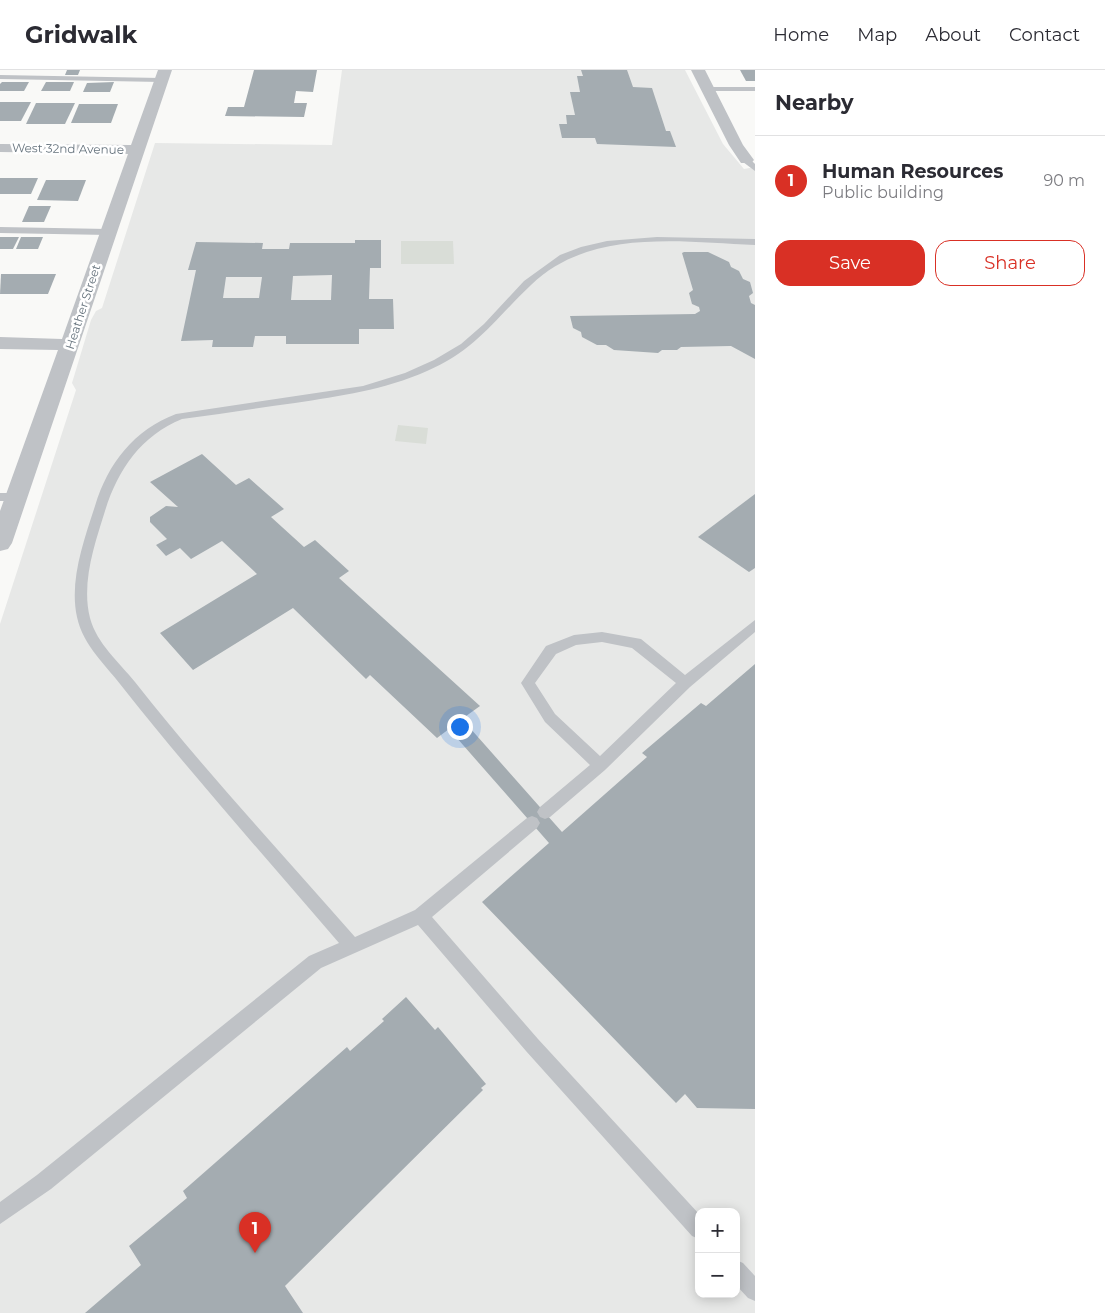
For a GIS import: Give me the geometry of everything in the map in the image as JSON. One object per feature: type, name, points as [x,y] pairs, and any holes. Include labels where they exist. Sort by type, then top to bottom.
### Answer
[{"type":"street","points":[[698,70],[736,145],[751,164]]},
{"type":"street","name":"Heather Street","points":[[0,543],[8,497],[70,345],[163,75]]},
{"type":"street","name":"West 32nd Avenue","points":[[0,148],[136,150]]},
{"type":"street","points":[[0,343],[70,345]]},
{"type":"lane","points":[[0,77],[163,75]]},
{"type":"lane","points":[[707,89],[755,89]]},
{"type":"lane","points":[[0,230],[108,232]]},
{"type":"lane","points":[[352,946],[148,710],[97,646],[88,630],[84,617],[83,579],[95,522],[117,467],[145,434],[155,426],[180,416],[364,389],[390,382],[430,365],[454,353],[476,336],[536,274],[564,257],[582,249],[608,243],[635,241],[755,242]]},
{"type":"lane","points":[[545,812],[600,765],[685,684],[755,625]]},
{"type":"lane","points":[[600,765],[550,718],[528,683],[551,650],[574,640],[602,637],[636,642],[685,684]]},
{"type":"lane","points":[[0,1214],[44,1182],[298,974],[315,962],[421,916],[532,823]]},
{"type":"lane","points":[[421,916],[532,1045],[695,1225]]},
{"type":"lane","points":[[740,1274],[755,1291]]},
{"type":"shaded area","points":[[342,70],[685,70],[723,144],[744,169],[755,167],[755,1313],[0,1313],[0,624],[76,390],[72,383],[91,320],[96,311],[102,308],[155,143],[332,145]]},
{"type":"shaded area","points":[[401,241],[453,241],[454,264],[401,264]]},
{"type":"shaded area","points":[[398,425],[428,428],[426,444],[395,441]]},
{"type":"building","points":[[67,70],[80,70],[78,75],[65,75]]},
{"type":"building","points":[[254,70],[317,70],[313,92],[296,91],[294,103],[307,103],[304,117],[225,116],[228,107],[244,107]]},
{"type":"building","points":[[581,70],[627,70],[633,87],[652,88],[666,131],[670,131],[676,147],[597,144],[595,138],[562,138],[559,124],[567,124],[566,115],[575,115],[570,92],[580,92],[577,76],[583,76]]},
{"type":"building","points":[[740,70],[755,70],[755,81],[746,81]]},
{"type":"building","points":[[2,82],[29,82],[24,91],[0,91],[0,84]]},
{"type":"building","points":[[46,82],[74,82],[70,91],[41,91]]},
{"type":"building","points":[[114,82],[110,92],[83,92],[87,83]]},
{"type":"building","points":[[0,102],[31,102],[21,121],[0,121]]},
{"type":"building","points":[[36,103],[75,103],[65,124],[26,124]]},
{"type":"building","points":[[79,104],[118,104],[111,123],[71,123]]},
{"type":"building","points":[[0,178],[38,178],[31,194],[0,194]]},
{"type":"building","points":[[46,180],[86,180],[78,201],[37,200]]},
{"type":"building","points":[[29,206],[51,206],[44,222],[22,222]]},
{"type":"building","points":[[0,237],[19,237],[13,249],[0,249]]},
{"type":"building","points":[[21,237],[43,237],[38,249],[16,249]]},
{"type":"building","points":[[355,240],[381,240],[381,268],[370,268],[369,299],[393,299],[394,329],[359,329],[359,344],[286,344],[286,336],[255,336],[253,347],[212,347],[213,340],[181,341],[196,270],[188,270],[196,242],[263,243],[262,249],[289,249],[290,243],[355,243]],"holes":[[[332,275],[331,300],[291,300],[293,276]],[[226,277],[262,277],[259,298],[223,298]]]},
{"type":"building","points":[[708,252],[729,262],[731,267],[739,271],[743,279],[750,282],[753,293],[749,296],[751,303],[755,305],[755,359],[731,346],[681,347],[677,350],[662,350],[658,353],[614,350],[606,345],[597,345],[582,337],[581,332],[573,328],[570,316],[695,314],[700,311],[699,307],[692,304],[689,293],[693,290],[682,253]]},
{"type":"building","points":[[1,274],[56,274],[48,294],[0,294]]},
{"type":"building","points":[[202,454],[236,485],[249,478],[284,509],[271,517],[304,547],[315,540],[349,571],[339,578],[480,706],[462,719],[562,832],[647,757],[642,753],[701,703],[706,706],[755,664],[755,1109],[697,1108],[685,1094],[676,1103],[482,902],[549,843],[449,729],[437,738],[370,675],[366,679],[293,608],[193,670],[160,633],[257,574],[222,541],[191,559],[180,548],[166,556],[156,545],[167,539],[150,522],[150,517],[166,506],[178,507],[150,482]]},
{"type":"building","points":[[755,494],[755,568],[749,572],[698,537]]},
{"type":"building","points":[[406,997],[435,1030],[438,1027],[486,1084],[481,1088],[483,1090],[285,1286],[303,1313],[85,1313],[141,1265],[129,1246],[187,1198],[183,1191],[347,1047],[350,1051],[384,1021],[382,1019]]},
{"type":"place","name":"Human Resources","points":[[255,1253]]}]
